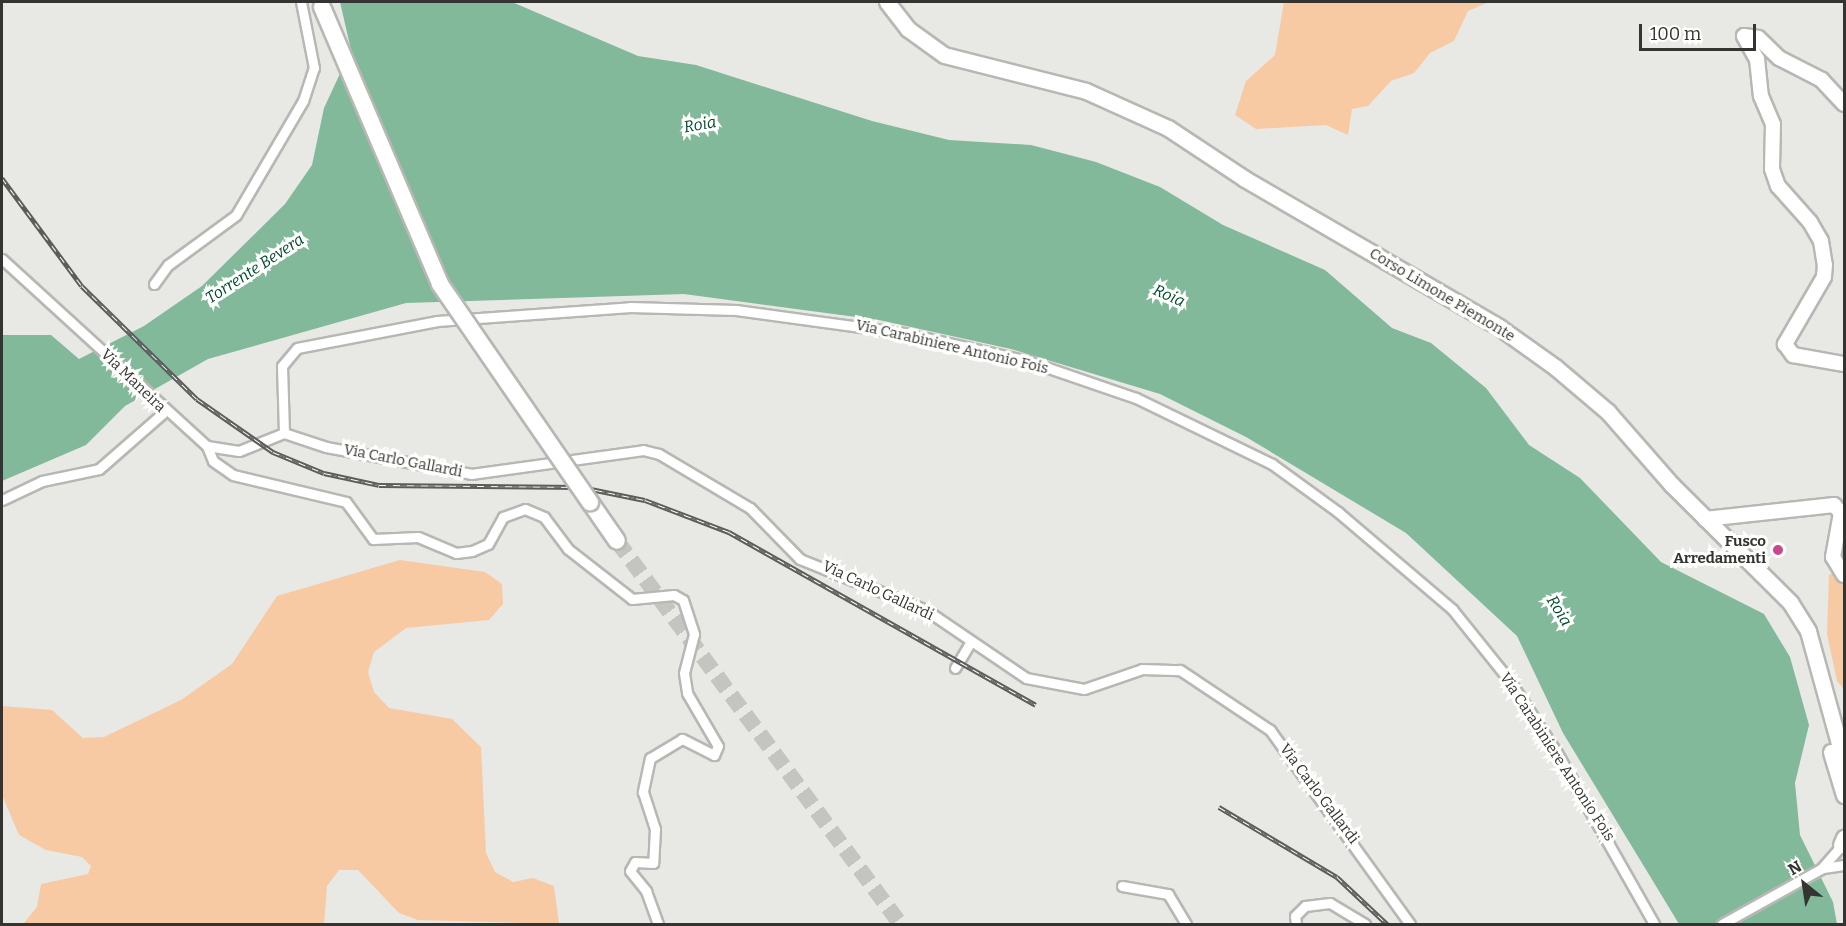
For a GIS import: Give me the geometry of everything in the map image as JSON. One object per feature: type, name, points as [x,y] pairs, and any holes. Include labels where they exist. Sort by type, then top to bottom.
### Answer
[{"type":"highway","points":[[321,4],[440,284],[617,541]]},
{"type":"main road","name":"Corso Limone Piemonte","points":[[887,2],[908,29],[944,55],[1086,91],[1168,128],[1245,179],[1499,327],[1608,412],[1705,519],[1790,602],[1808,631],[1845,762]]},
{"type":"main road","points":[[1845,104],[1822,80],[1779,58],[1758,38],[1744,36],[1757,59],[1761,96],[1773,124],[1772,169],[1778,186],[1810,222],[1821,241],[1825,265],[1787,348],[1793,356],[1845,364]]},
{"type":"main road","points":[[1705,519],[1834,505],[1841,513],[1833,557],[1845,575]]},
{"type":"main road","points":[[1808,631],[1818,648],[1845,738]]},
{"type":"main road","points":[[1808,631],[1811,667],[1845,795]]},
{"type":"street","points":[[154,284],[168,266],[236,215],[303,101],[314,68],[301,2]]},
{"type":"street","name":"Via Maneira","points":[[2,259],[84,333],[162,410],[207,446],[238,451],[284,433]]},
{"type":"street","name":"Via Carabiniere Antonio Fois","points":[[284,433],[282,366],[297,348],[437,321],[630,307],[768,313],[904,333],[1028,361],[1136,398],[1272,464],[1391,555],[1452,609],[1509,680],[1557,753],[1648,909]]},
{"type":"street","points":[[2,500],[42,481],[99,470],[162,410]]},
{"type":"street","name":"Via Carlo Gallardi","points":[[284,433],[337,449],[471,474],[642,450],[659,454],[750,508],[800,559],[926,610],[1026,678],[1056,687],[1084,689],[1142,669],[1173,667],[1250,713],[1270,730],[1410,924]]},
{"type":"street","points":[[207,446],[213,461],[233,475],[346,502],[373,539],[418,537],[456,553],[472,551],[488,544],[503,517],[525,509],[544,517],[568,549],[632,598],[674,595],[683,600],[694,634],[684,673],[687,693],[718,746],[714,755],[682,739],[650,758],[643,792],[655,829],[653,862],[635,861],[630,871],[646,891],[658,924]]},
{"type":"street","points":[[955,668],[971,641]]},
{"type":"street","points":[[1821,869],[1843,842]]},
{"type":"street","points":[[1722,924],[1821,869],[1844,865]]},
{"type":"street","points":[[1122,886],[1168,894],[1186,924]]},
{"type":"street","points":[[1296,924],[1295,916],[1305,906],[1330,903],[1365,924]]},
{"type":"street","points":[[1648,909],[1654,924]]},
{"type":"street","points":[[1648,909],[1662,924]]},
{"type":"shaded area","points":[[1284,2],[1489,2],[1468,11],[1454,41],[1430,53],[1414,73],[1391,81],[1368,106],[1352,109],[1348,135],[1326,125],[1256,129],[1235,115],[1246,81],[1275,55]]},
{"type":"shaded area","points":[[400,560],[485,572],[502,584],[503,604],[489,620],[406,628],[374,652],[368,672],[374,692],[389,708],[452,719],[481,747],[486,853],[495,872],[513,882],[533,878],[554,886],[559,924],[418,920],[399,913],[358,870],[339,870],[327,886],[324,924],[23,924],[37,907],[41,884],[88,874],[91,866],[82,857],[46,850],[19,835],[2,795],[2,706],[52,710],[83,738],[104,737],[181,700],[232,664],[277,596]]},
{"type":"shaded area","points":[[1836,571],[1844,585],[1843,688],[1837,681],[1827,634],[1829,575]]},
{"type":"water","points":[[340,2],[512,2],[638,56],[696,65],[872,121],[949,140],[1031,145],[1096,162],[1160,187],[1223,225],[1325,270],[1392,328],[1431,343],[1486,388],[1529,445],[1580,478],[1661,562],[1764,614],[1790,657],[1809,725],[1795,783],[1800,835],[1833,902],[1837,924],[1679,924],[1563,733],[1517,636],[1406,533],[1246,437],[1160,394],[1011,349],[879,320],[684,294],[406,303],[208,359],[125,406],[86,445],[2,481],[2,335],[51,335],[79,359],[144,326],[202,286],[285,204],[312,165],[324,108],[351,50]]},
{"type":"tunnel","points":[[617,541],[900,924]]},
{"type":"railway","points":[[2,178],[82,286],[197,399],[273,452],[324,473],[379,485],[581,487],[645,500],[729,532],[1036,705]]},
{"type":"railway","points":[[1219,807],[1337,877],[1387,924]]},
{"type":"place","name":"Fusco Arredamenti","points":[[1778,550]]},
{"type":"water label","name":"Roia","points":[[700,125]]},
{"type":"water label","name":"Torrente Bevera","points":[[255,269]]},
{"type":"water label","name":"Roia","points":[[1169,296]]},
{"type":"water label","name":"Roia","points":[[1559,611]]}]
